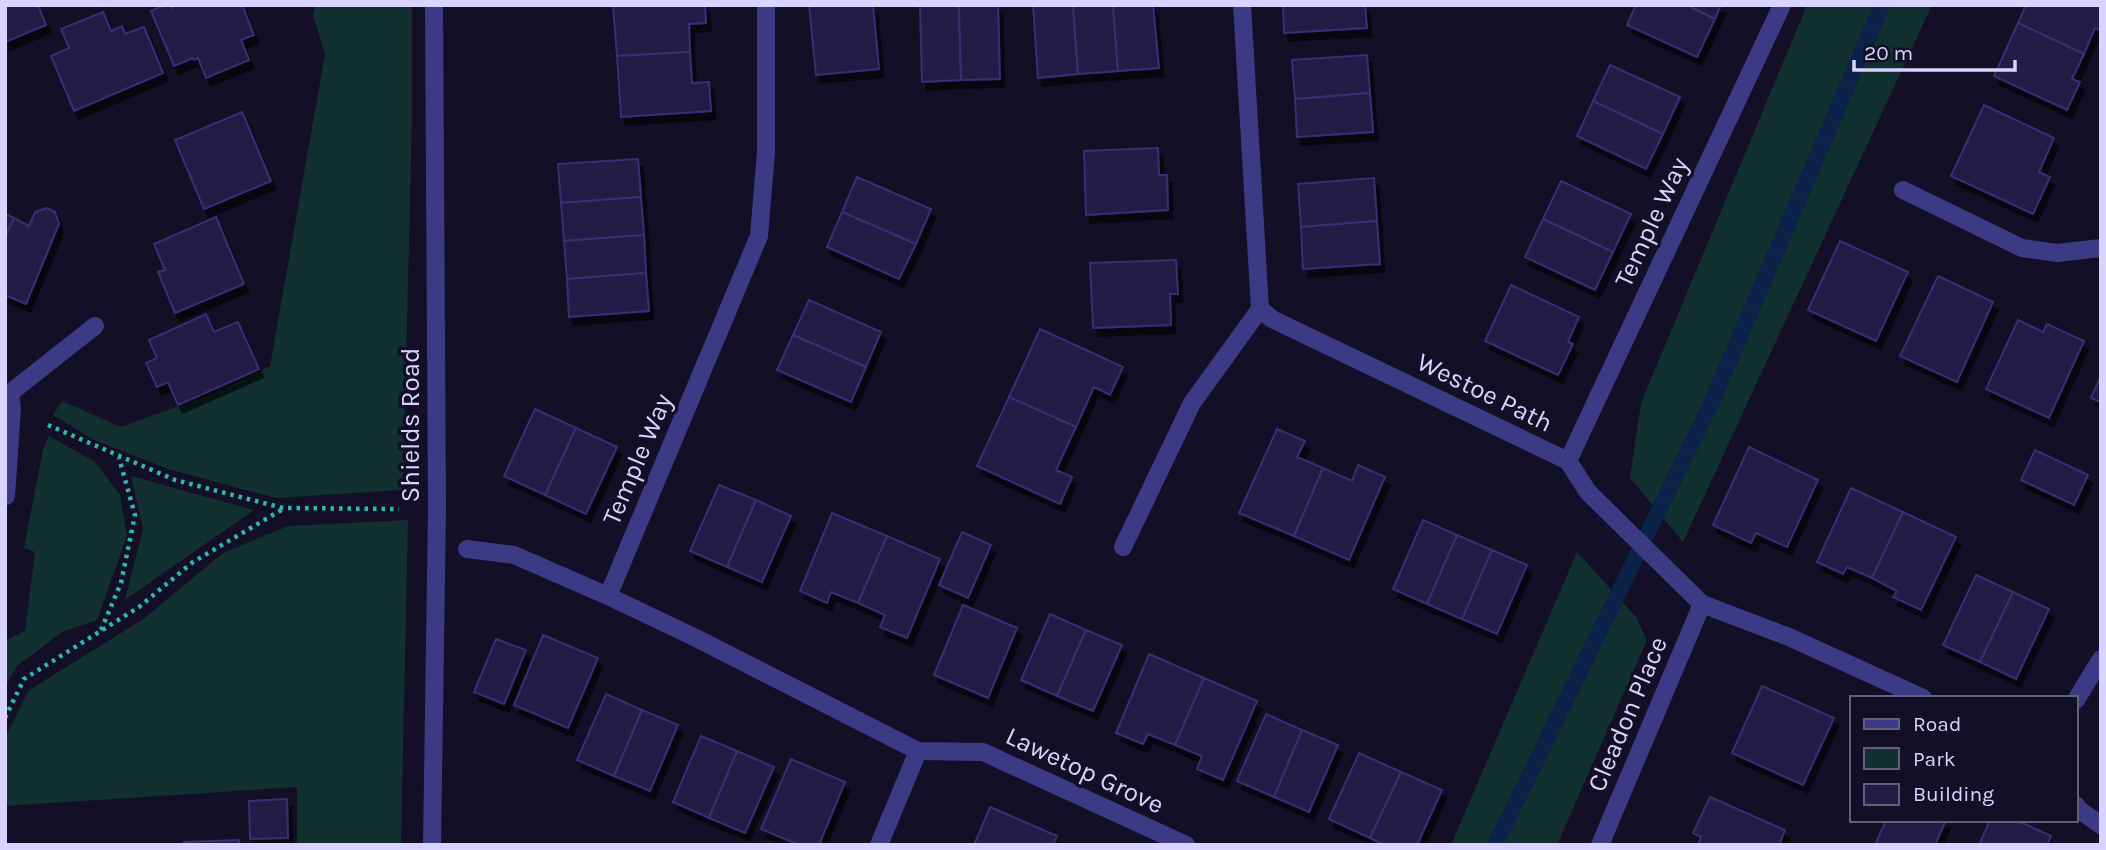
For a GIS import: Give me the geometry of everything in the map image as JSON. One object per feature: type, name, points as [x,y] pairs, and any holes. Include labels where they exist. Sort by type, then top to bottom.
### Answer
[{"type":"street","name":"Shields Road","points":[[432,845],[437,509],[434,5]]},
{"type":"street","name":"Temple Way","points":[[608,596],[759,236],[766,152],[765,5]]},
{"type":"street","points":[[1124,547],[1192,403],[1260,309],[1242,5]]},
{"type":"street","name":"Temple Way","points":[[1568,461],[1782,5]]},
{"type":"street","points":[[1903,190],[2022,247],[2057,253],[2101,248]]},
{"type":"street","name":"Westoe Path","points":[[1260,309],[1272,319],[1568,461],[1588,492],[1702,604],[1789,637],[1919,696]]},
{"type":"street","points":[[6,496],[9,398],[95,326]]},
{"type":"street","points":[[467,549],[513,555],[608,596],[918,751],[879,845]]},
{"type":"street","name":"Cleadon Place","points":[[1600,845],[1702,604]]},
{"type":"street","points":[[2078,697],[2101,659]]},
{"type":"street","name":"Lawetop Grove","points":[[918,751],[983,752],[1186,845]]},
{"type":"street","points":[[2078,810],[2101,825]]},
{"type":"path","points":[[9,398],[119,457],[175,480],[284,508],[437,509]]},
{"type":"path","points":[[101,630],[121,583],[135,514],[119,457]]},
{"type":"path","points":[[5,718],[24,679],[139,607],[193,562],[284,508]]},
{"type":"green space","points":[[315,5],[412,5],[412,119],[403,490],[276,498],[168,469],[94,440],[53,415],[62,401],[121,427],[212,394],[270,366],[325,54],[313,16]]},
{"type":"green space","points":[[1807,5],[1932,5],[1683,542],[1630,478],[1641,403]]},
{"type":"green space","points":[[49,436],[95,462],[120,495],[127,536],[97,620],[62,632],[17,666],[5,687],[5,641],[25,631],[35,552],[24,548],[43,449]]},
{"type":"green space","points":[[131,476],[254,510],[125,600],[143,529]]},
{"type":"green space","points":[[408,520],[401,845],[297,845],[297,787],[5,806],[5,738],[29,690],[142,620],[223,553],[288,526]]},
{"type":"green space","points":[[1577,552],[1636,617],[1647,640],[1557,845],[1451,845]]},
{"type":"building","points":[[5,5],[38,5],[46,25],[5,42]]},
{"type":"building","points":[[171,5],[172,8],[177,5],[242,5],[254,35],[241,40],[249,60],[206,78],[198,58],[174,66],[151,11]]},
{"type":"building","points":[[613,5],[705,5],[706,23],[689,24],[690,52],[617,56]]},
{"type":"building","points":[[809,5],[873,5],[879,69],[816,75]]},
{"type":"building","points":[[920,5],[959,5],[961,80],[922,82]]},
{"type":"building","points":[[959,5],[998,5],[1000,79],[961,80]]},
{"type":"building","points":[[1033,5],[1073,5],[1078,74],[1038,78]]},
{"type":"building","points":[[1073,5],[1113,5],[1118,71],[1078,74]]},
{"type":"building","points":[[1113,5],[1153,5],[1159,68],[1118,71]]},
{"type":"building","points":[[1283,5],[1365,5],[1367,28],[1284,33]]},
{"type":"building","points":[[1636,5],[1687,5],[1715,19],[1697,57],[1627,25]]},
{"type":"building","points":[[1687,5],[1721,5],[1715,19]]},
{"type":"building","points":[[2026,5],[2101,5],[2101,31],[2095,28],[2084,54],[2018,23]]},
{"type":"building","points":[[103,12],[111,31],[122,26],[125,34],[144,27],[163,73],[74,111],[51,56],[69,48],[61,29]]},
{"type":"building","points":[[2018,23],[2084,54],[2072,79],[2080,82],[2067,110],[1994,76]]},
{"type":"building","points":[[690,52],[692,83],[709,82],[711,111],[621,117],[617,56]]},
{"type":"building","points":[[1367,55],[1370,93],[1295,99],[1292,60]]},
{"type":"building","points":[[1610,65],[1680,97],[1663,134],[1593,101]]},
{"type":"building","points":[[1370,93],[1373,132],[1297,137],[1295,99]]},
{"type":"building","points":[[1593,101],[1663,134],[1646,169],[1577,136]]},
{"type":"building","points":[[1984,105],[2054,138],[2039,172],[2050,177],[2033,214],[1951,176]]},
{"type":"building","points":[[242,112],[271,181],[204,209],[175,140]]},
{"type":"building","points":[[1158,148],[1159,175],[1167,175],[1168,210],[1086,215],[1084,151]]},
{"type":"building","points":[[638,159],[641,197],[561,203],[558,164]]},
{"type":"building","points":[[857,177],[931,209],[916,244],[842,212]]},
{"type":"building","points":[[1374,178],[1377,221],[1301,227],[1298,184]]},
{"type":"building","points":[[1561,181],[1631,214],[1613,252],[1543,219]]},
{"type":"building","points":[[641,197],[644,235],[564,241],[561,203]]},
{"type":"building","points":[[47,208],[55,212],[59,224],[26,304],[5,295],[5,237],[14,218],[29,226],[35,212]]},
{"type":"building","points":[[842,212],[916,244],[899,279],[827,247]]},
{"type":"building","points":[[5,214],[14,218],[5,237]]},
{"type":"building","points":[[216,217],[244,284],[175,313],[158,272],[165,270],[154,244]]},
{"type":"building","points":[[1543,219],[1613,252],[1595,290],[1525,257]]},
{"type":"building","points":[[1377,221],[1380,264],[1303,269],[1301,227]]},
{"type":"building","points":[[644,235],[646,273],[567,279],[564,241]]},
{"type":"building","points":[[1840,241],[1908,272],[1876,341],[1808,310]]},
{"type":"building","points":[[1176,260],[1178,294],[1170,294],[1171,325],[1093,328],[1090,263]]},
{"type":"building","points":[[646,273],[649,311],[569,317],[567,279]]},
{"type":"building","points":[[1938,276],[1993,302],[1957,382],[1900,356]]},
{"type":"building","points":[[1511,285],[1579,317],[1568,342],[1573,344],[1558,375],[1485,341]]},
{"type":"building","points":[[809,300],[881,332],[866,367],[793,335]]},
{"type":"building","points":[[206,314],[214,332],[238,322],[259,369],[178,405],[168,382],[157,387],[146,363],[157,358],[149,340]]},
{"type":"building","points":[[2018,320],[2043,332],[2047,324],[2084,341],[2049,418],[1986,389]]},
{"type":"building","points":[[1040,329],[1123,367],[1110,395],[1094,387],[1076,427],[1009,397]]},
{"type":"building","points":[[793,335],[866,367],[851,402],[777,370]]},
{"type":"building","points":[[2101,376],[2101,402],[2091,398]]},
{"type":"building","points":[[1009,397],[1076,427],[1056,470],[1072,477],[1060,504],[977,466]]},
{"type":"building","points":[[535,409],[576,428],[545,495],[504,476]]},
{"type":"building","points":[[576,428],[617,447],[586,514],[545,495]]},
{"type":"building","points":[[1277,429],[1305,441],[1297,457],[1323,468],[1294,536],[1239,513]]},
{"type":"building","points":[[1749,447],[1818,480],[1787,547],[1756,533],[1751,543],[1713,525]]},
{"type":"building","points":[[2035,450],[2088,475],[2074,505],[2021,480]]},
{"type":"building","points":[[1358,465],[1385,477],[1349,560],[1294,536],[1323,468],[1352,481]]},
{"type":"building","points":[[719,485],[756,500],[727,567],[690,551]]},
{"type":"building","points":[[1851,488],[1903,512],[1872,578],[1847,567],[1843,574],[1817,562]]},
{"type":"building","points":[[756,500],[791,516],[762,582],[727,567]]},
{"type":"building","points":[[1903,512],[1956,537],[1921,610],[1893,597],[1897,591],[1872,578]]},
{"type":"building","points":[[832,513],[887,536],[858,603],[831,592],[827,603],[800,591]]},
{"type":"building","points":[[1423,520],[1457,535],[1427,604],[1393,589]]},
{"type":"building","points":[[962,532],[991,545],[968,598],[939,585]]},
{"type":"building","points":[[1457,535],[1492,550],[1462,619],[1427,604]]},
{"type":"building","points":[[887,536],[940,559],[907,638],[880,627],[885,615],[858,603]]},
{"type":"building","points":[[1492,550],[1527,565],[1497,634],[1462,619]]},
{"type":"building","points":[[1976,575],[2013,592],[1980,662],[1943,645]]},
{"type":"building","points":[[2013,592],[2049,609],[2016,679],[1980,662]]},
{"type":"building","points":[[963,605],[1017,628],[988,698],[934,675]]},
{"type":"building","points":[[1050,614],[1086,630],[1057,696],[1021,680]]},
{"type":"building","points":[[1086,630],[1122,645],[1093,711],[1057,696]]},
{"type":"building","points":[[543,635],[598,658],[568,728],[514,705]]},
{"type":"building","points":[[496,639],[526,650],[504,704],[474,692]]},
{"type":"building","points":[[1149,654],[1204,678],[1175,745],[1148,734],[1143,744],[1116,733]]},
{"type":"building","points":[[1204,678],[1257,701],[1223,780],[1197,769],[1202,756],[1175,745]]},
{"type":"building","points":[[1762,686],[1834,718],[1803,785],[1732,753]]},
{"type":"building","points":[[606,694],[642,710],[614,776],[577,760]]},
{"type":"building","points":[[642,710],[678,725],[650,791],[614,776]]},
{"type":"building","points":[[1266,714],[1302,730],[1274,797],[1237,781]]},
{"type":"building","points":[[1302,730],[1338,745],[1309,812],[1274,797]]},
{"type":"building","points":[[701,736],[737,751],[709,818],[673,802]]},
{"type":"building","points":[[737,751],[774,767],[745,833],[709,818]]},
{"type":"building","points":[[1359,753],[1401,772],[1370,838],[1329,819]]},
{"type":"building","points":[[791,759],[845,782],[819,845],[799,845],[761,829]]},
{"type":"building","points":[[1401,772],[1442,790],[1417,845],[1384,845],[1370,838]]},
{"type":"building","points":[[1710,797],[1785,830],[1779,845],[1698,845],[1701,837],[1693,833]]},
{"type":"building","points":[[287,799],[288,838],[250,839],[249,801]]},
{"type":"building","points":[[990,807],[1057,836],[1053,845],[974,845]]},
{"type":"building","points":[[1885,822],[1945,822],[1935,845],[1875,845]]},
{"type":"building","points":[[1989,822],[2020,822],[2051,836],[2047,845],[1979,845]]},
{"type":"building","points":[[239,840],[239,845],[184,845],[184,842]]},
{"type":"waterway","points":[[1495,845],[1710,406],[1882,5]]}]
